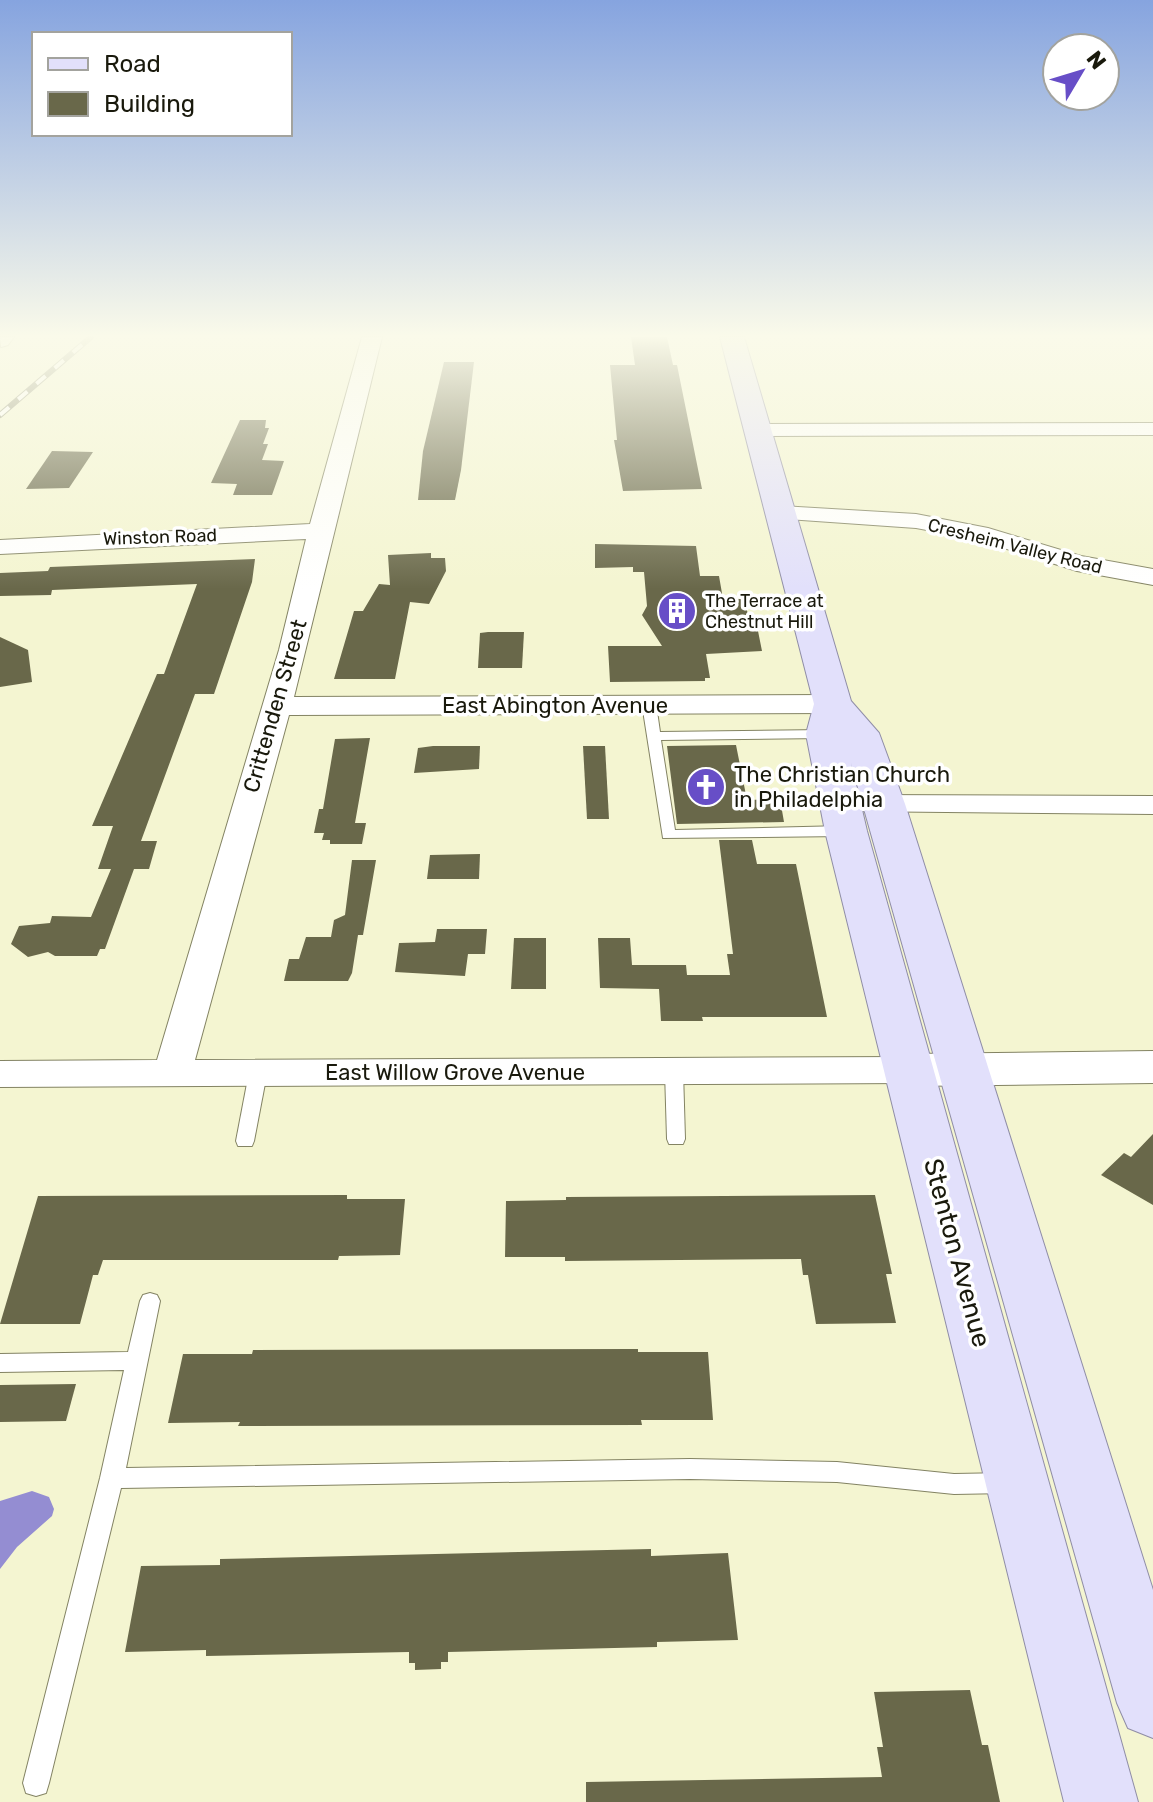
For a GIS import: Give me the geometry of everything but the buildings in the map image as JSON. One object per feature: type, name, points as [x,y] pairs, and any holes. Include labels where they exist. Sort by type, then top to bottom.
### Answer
[{"type":"main road","name":"Stenton Avenue","points":[[756,421],[781,513],[829,719],[843,818],[936,1068],[1153,1703]]},
{"type":"main road","name":"Stenton Avenue","points":[[829,719],[860,733],[885,804],[1017,1483],[1101,1802]]},
{"type":"street","name":"Crittenden Street","points":[[172,1073],[293,650],[349,421]]},
{"type":"street","points":[[758,430],[1153,429]]},
{"type":"street","name":"Cresheim Valley Road","points":[[781,513],[916,521],[979,533],[1077,563],[1153,577]]},
{"type":"street","name":"Winston Road","points":[[0,547],[90,540],[320,531]]},
{"type":"street","name":"East Abington Avenue","points":[[276,706],[649,704],[829,719]]},
{"type":"street","points":[[843,818],[885,804],[1153,805]]},
{"type":"street","points":[[936,1068],[1153,1067]]},
{"type":"street","name":"East Willow Grove Avenue","points":[[0,1074],[936,1068]]},
{"type":"lane","points":[[649,704],[668,835],[843,818]]},
{"type":"lane","points":[[653,736],[829,719]]},
{"type":"lane","points":[[674,1071],[676,1139]]},
{"type":"lane","points":[[245,1141],[258,1073]]},
{"type":"lane","points":[[36,1783],[112,1478],[134,1361],[150,1301]]},
{"type":"lane","points":[[0,1363],[134,1361]]},
{"type":"lane","points":[[112,1478],[690,1469],[837,1472],[954,1484],[1017,1483]]},
{"type":"shaded area","points":[[32,1491],[49,1497],[54,1509],[52,1516],[17,1547],[0,1569],[0,1501]]},
{"type":"place","name":"The Terrace at Chestnut Hill","points":[[677,611]]},
{"type":"place","name":"The Christian Church in Philadelphia","points":[[706,787]]}]
